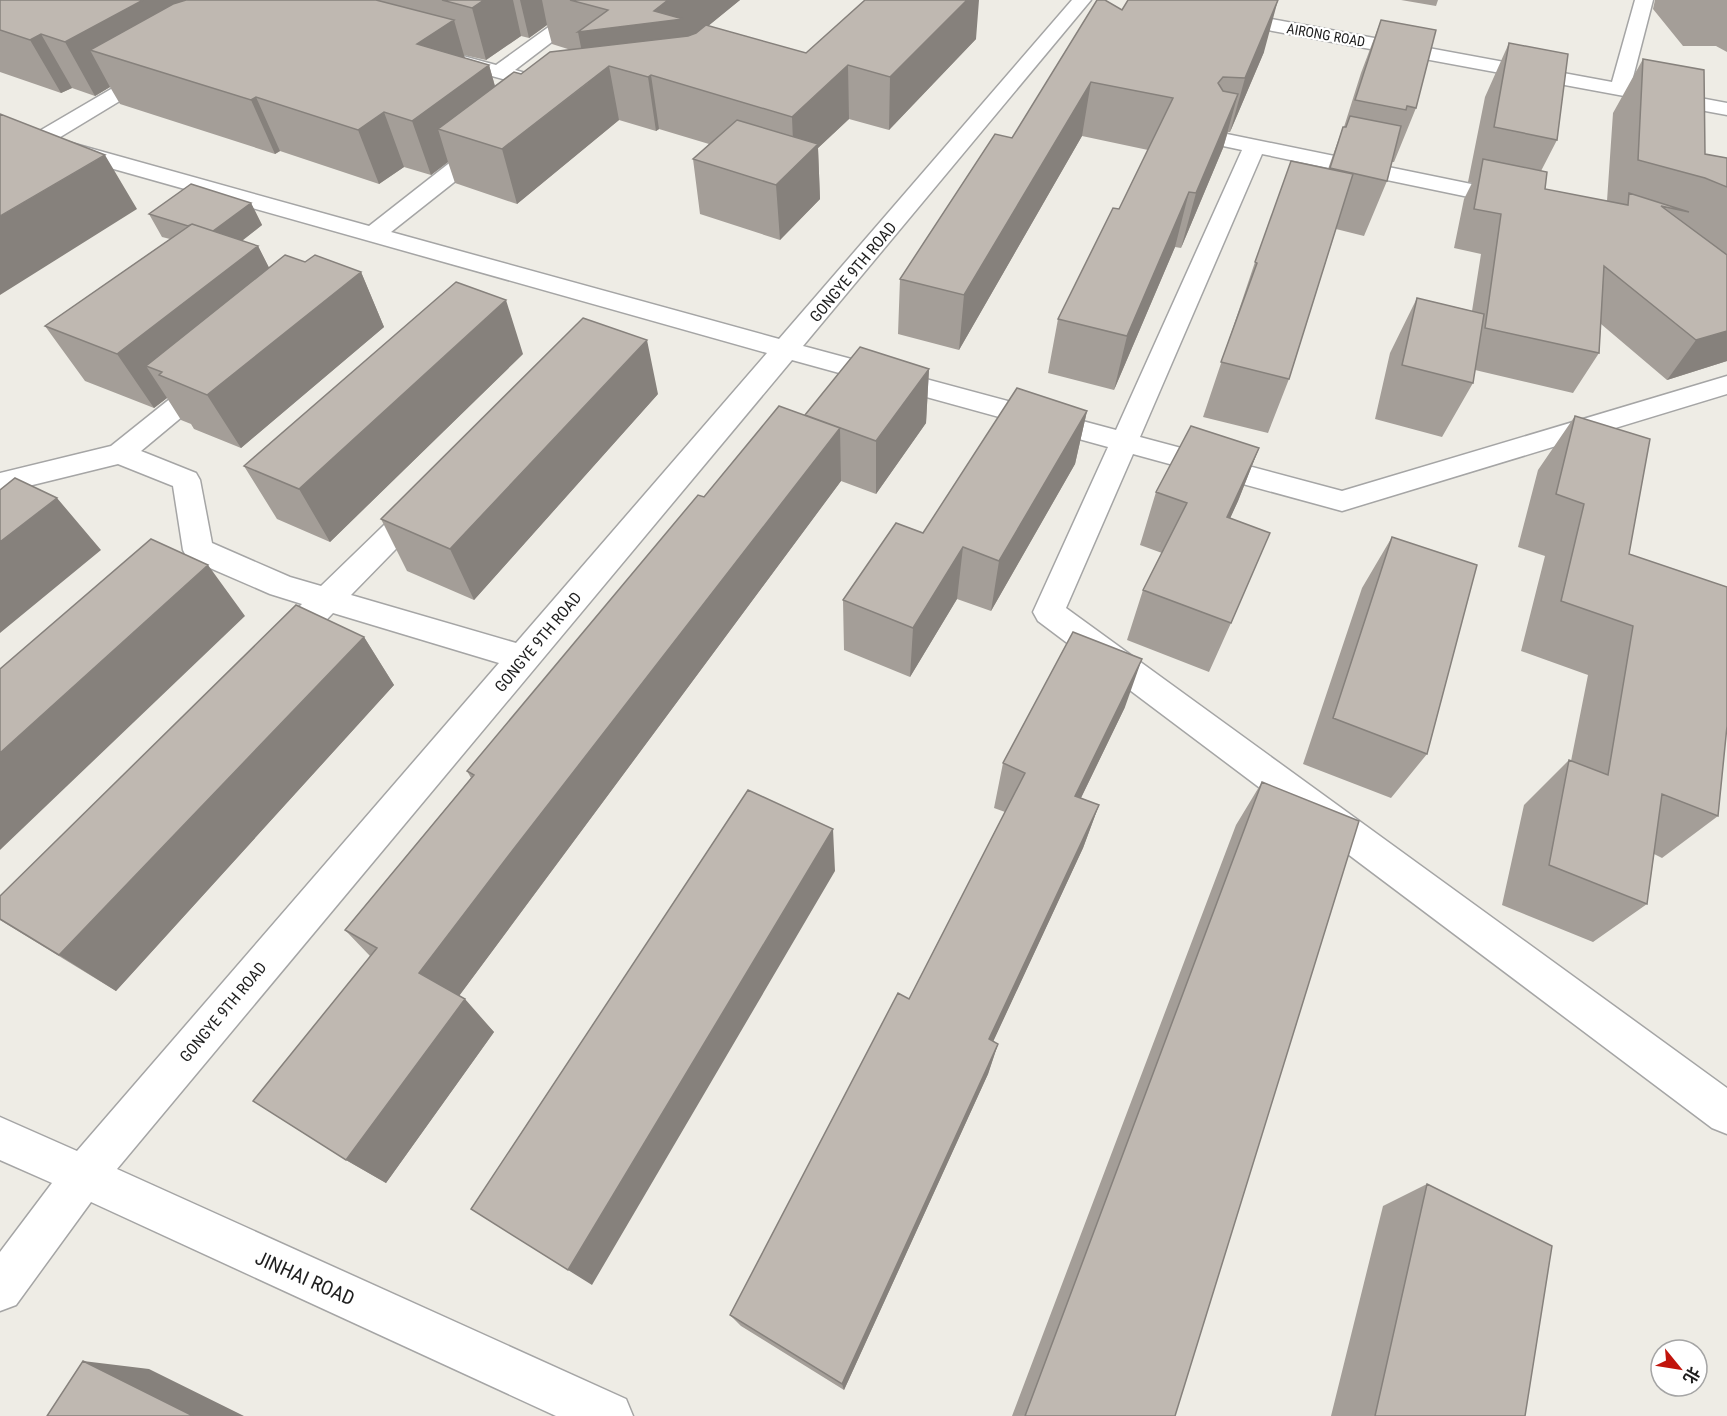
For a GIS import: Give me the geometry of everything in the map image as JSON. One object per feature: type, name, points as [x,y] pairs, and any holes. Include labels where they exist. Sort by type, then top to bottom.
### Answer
[{"type":"street","points":[[499,72],[598,0]]},
{"type":"street","name":"GONGYE 9TH ROAD","points":[[0,1288],[83,1177],[1082,0]]},
{"type":"street","name":"AIRONG ROAD","points":[[1138,0],[1727,109]]},
{"type":"street","points":[[1620,89],[1644,0]]},
{"type":"street","points":[[429,53],[532,81],[544,99]]},
{"type":"street","points":[[38,141],[169,63]]},
{"type":"street","points":[[1602,65],[1648,74]]},
{"type":"street","points":[[526,113],[544,99],[568,96]]},
{"type":"street","points":[[1,132],[1342,501],[1727,385]]},
{"type":"street","points":[[373,234],[500,135]]},
{"type":"street","points":[[1217,138],[1533,203]]},
{"type":"street","points":[[1255,146],[1049,612],[1727,1113]]},
{"type":"street","points":[[599,329],[623,304]]},
{"type":"street","points":[[0,483],[120,454],[229,363]]},
{"type":"street","points":[[120,454],[186,480],[198,550],[281,586],[524,658]]},
{"type":"street","points":[[259,666],[442,485]]},
{"type":"street","name":"JINHAI ROAD","points":[[0,1138],[609,1416]]},
{"type":"building","points":[[0,0],[143,0],[65,42],[41,34],[30,40],[0,30]]},
{"type":"building","points":[[186,0],[376,0],[454,20],[417,44],[489,65],[412,121],[384,112],[358,130],[256,97],[251,100],[90,50],[173,4]]},
{"type":"building","points":[[442,0],[484,0],[472,8]]},
{"type":"building","points":[[570,0],[668,0],[654,11],[683,19],[578,32],[608,10]]},
{"type":"building","points":[[865,0],[967,0],[890,77],[848,65],[792,117],[651,75],[648,77],[609,66],[502,149],[438,129],[514,72],[521,74],[550,52],[688,36],[706,25],[806,53]]},
{"type":"building","points":[[1097,0],[1105,0],[1122,10],[1128,0],[1278,0],[1245,78],[1223,77],[1218,83],[1223,91],[1238,94],[1196,193],[1189,192],[1127,336],[1058,319],[1113,208],[1119,209],[1173,98],[1091,82],[964,295],[900,279],[995,134],[1012,138]]},
{"type":"building","points":[[1381,20],[1436,30],[1416,108],[1407,106],[1406,110],[1355,100]]},
{"type":"building","points":[[1509,43],[1568,54],[1557,140],[1494,127]]},
{"type":"building","points":[[1643,59],[1704,70],[1705,154],[1727,158],[1727,187],[1705,178],[1638,160]]},
{"type":"building","points":[[0,114],[105,155],[0,216]]},
{"type":"building","points":[[1350,116],[1401,126],[1387,181],[1330,168],[1343,127],[1346,127]]},
{"type":"building","points":[[737,120],[818,144],[776,185],[693,159]]},
{"type":"building","points":[[1483,159],[1547,172],[1545,189],[1628,205],[1629,193],[1689,212],[1661,206],[1727,255],[1727,331],[1696,340],[1604,266],[1599,353],[1485,328],[1501,214],[1474,209]]},
{"type":"building","points":[[1291,161],[1353,174],[1289,379],[1221,362]]},
{"type":"building","points":[[191,184],[251,203],[213,231],[149,214]]},
{"type":"building","points":[[192,224],[258,246],[117,354],[45,326]]},
{"type":"building","points":[[285,255],[305,262],[315,255],[361,272],[207,395],[159,375],[162,372],[146,366]]},
{"type":"building","points":[[456,282],[506,300],[299,489],[244,466]]},
{"type":"building","points":[[1417,298],[1484,314],[1473,383],[1402,365]]},
{"type":"building","points":[[583,318],[647,340],[450,549],[381,519]]},
{"type":"building","points":[[860,347],[929,369],[876,441],[805,415]]},
{"type":"building","points":[[1017,388],[1087,411],[999,561],[963,547],[913,628],[843,600],[896,523],[923,533]]},
{"type":"building","points":[[779,406],[840,428],[419,973],[465,999],[346,1160],[253,1101],[377,948],[345,930],[474,775],[467,771],[698,495],[704,497]]},
{"type":"building","points":[[1575,416],[1650,439],[1629,554],[1727,587],[1727,726],[1718,816],[1662,794],[1647,904],[1549,865],[1569,760],[1608,775],[1633,626],[1561,601],[1584,504],[1556,494]]},
{"type":"building","points":[[1191,426],[1259,448],[1227,517],[1270,533],[1231,623],[1143,590],[1187,503],[1156,492]]},
{"type":"building","points":[[15,478],[57,498],[0,542],[0,490]]},
{"type":"building","points":[[1392,537],[1477,565],[1427,754],[1333,718]]},
{"type":"building","points":[[151,539],[208,565],[0,753],[0,669]]},
{"type":"building","points":[[296,605],[364,637],[59,955],[0,919],[0,896]]},
{"type":"building","points":[[1073,632],[1142,659],[1075,796],[1099,805],[989,1039],[998,1044],[842,1384],[730,1315],[898,993],[909,999],[1025,773],[1003,763]]},
{"type":"building","points":[[1262,782],[1359,821],[1175,1416],[1025,1416]]},
{"type":"building","points":[[748,790],[833,829],[568,1270],[471,1209]]},
{"type":"building","points":[[1427,1184],[1552,1246],[1525,1416],[1375,1416]]},
{"type":"building","points":[[83,1361],[193,1416],[47,1416]]}]
